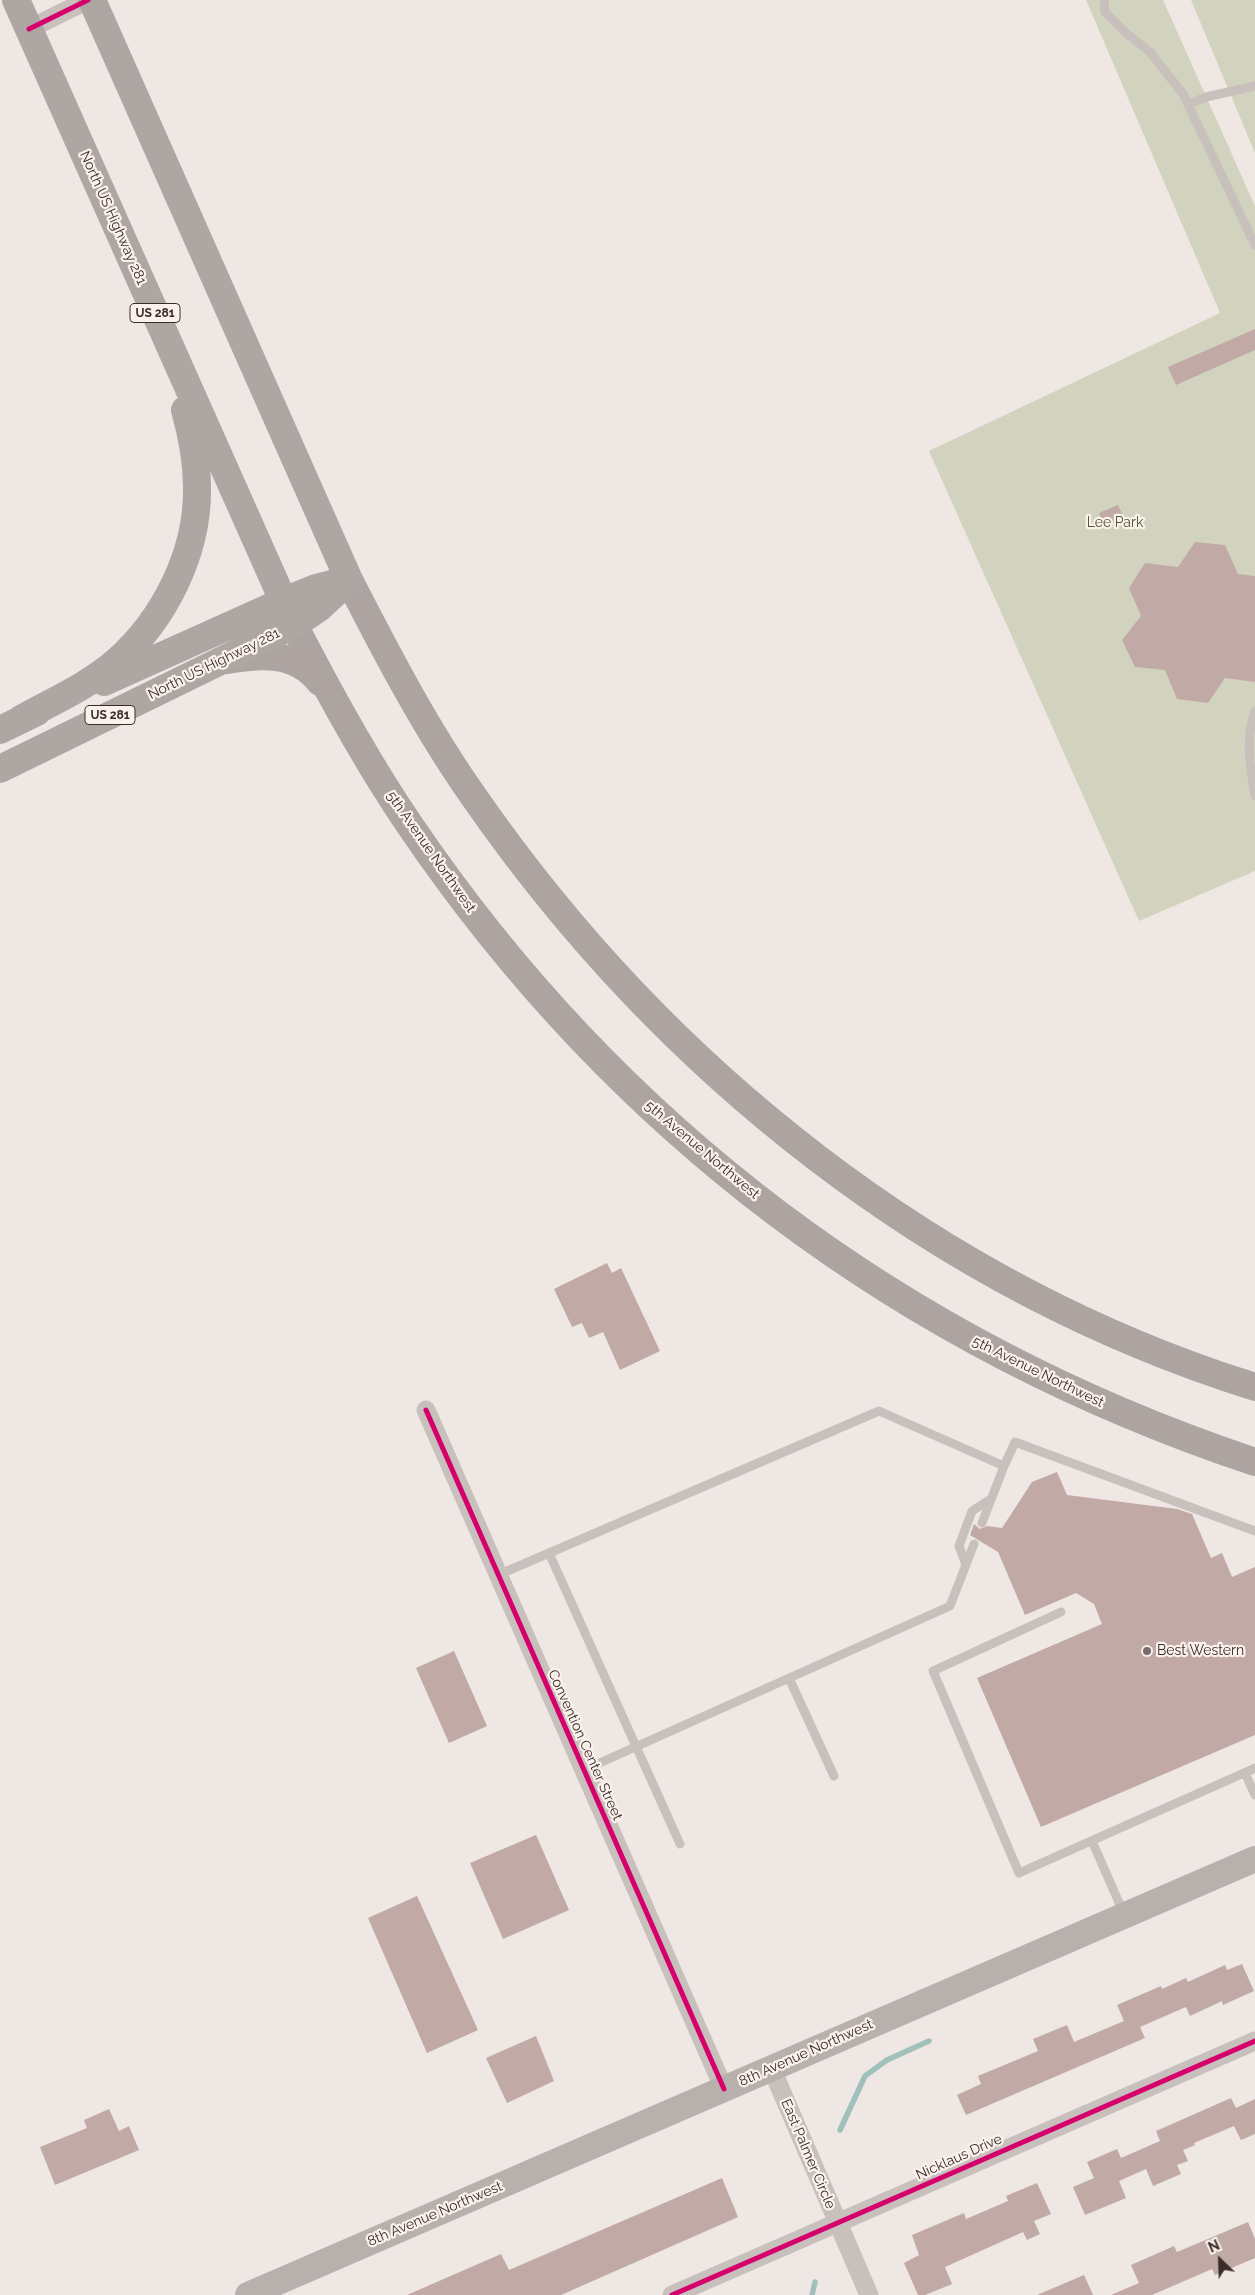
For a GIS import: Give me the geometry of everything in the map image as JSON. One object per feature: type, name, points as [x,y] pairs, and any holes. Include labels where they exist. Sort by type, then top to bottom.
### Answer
[{"type":"highway","name":"North US Highway 281","points":[[16,0],[289,613]]},
{"type":"highway","points":[[90,0],[349,580]]},
{"type":"highway","name":"US 281","points":[[11,725],[94,678],[116,662],[139,640],[171,591],[189,545],[198,488],[192,436],[172,364],[142,283]]},
{"type":"highway","name":"North US Highway 281","points":[[0,770],[220,661],[289,613],[316,588],[349,580]]},
{"type":"highway","name":"North US Highway 281","points":[[11,725],[289,613]]},
{"type":"main road","points":[[349,580],[393,666],[472,795],[539,886],[611,971],[693,1054],[788,1136],[890,1210],[982,1268],[1084,1322],[1204,1370],[1255,1387]]},
{"type":"main road","name":"5th Avenue Northwest","points":[[289,613],[332,696],[408,823],[475,915],[519,970],[589,1049],[674,1131],[727,1175],[834,1256],[947,1326],[1076,1393],[1141,1420],[1255,1462]]},
{"type":"main road","name":"US 281","points":[[220,661],[253,655],[273,655],[289,659],[316,677],[332,696]]},
{"type":"main road","name":"8th Avenue Northwest","points":[[248,2295],[1255,1859]]},
{"type":"street","points":[[29,29],[90,0]]},
{"type":"street","name":"Convention Center Street","points":[[426,1410],[724,2089]]},
{"type":"street","name":"Nicklaus Drive","points":[[672,2295],[1255,2041]]},
{"type":"street","name":"East Palmer Circle","points":[[771,2067],[869,2295]]},
{"type":"lane","points":[[1104,0],[1105,12],[1125,32],[1150,52],[1183,94],[1255,245]]},
{"type":"lane","points":[[1189,104],[1255,86]]},
{"type":"lane","points":[[1255,711],[1251,722],[1248,757],[1255,796]]},
{"type":"lane","points":[[498,1575],[879,1411],[1004,1466]]},
{"type":"lane","points":[[982,1523],[1014,1442],[1255,1531]]},
{"type":"lane","points":[[966,1565],[959,1546],[972,1510],[991,1499]]},
{"type":"lane","points":[[584,1770],[950,1606],[974,1544]]},
{"type":"lane","points":[[549,1553],[680,1844]]},
{"type":"lane","points":[[1061,1612],[933,1671],[1019,1874],[1255,1768]]},
{"type":"lane","points":[[789,1678],[834,1776]]},
{"type":"lane","points":[[1245,1773],[1255,1795]]},
{"type":"lane","points":[[1092,1841],[1124,1915]]},
{"type":"green space","name":"Lee Park","points":[[1086,0],[1163,0],[1255,206],[1255,871],[1139,921],[929,451],[1220,313]]},
{"type":"green space","points":[[1191,0],[1255,0],[1255,153]]},
{"type":"building","points":[[1255,329],[1255,350],[1176,385],[1168,367]]},
{"type":"building","points":[[1118,505],[1124,518],[1104,527],[1099,513]]},
{"type":"building","points":[[1195,542],[1225,545],[1238,574],[1255,576],[1255,682],[1225,678],[1208,703],[1177,699],[1165,670],[1135,667],[1122,640],[1141,616],[1129,588],[1145,563],[1178,567]]},
{"type":"building","points":[[607,1263],[612,1273],[621,1268],[660,1351],[620,1370],[603,1332],[589,1338],[582,1323],[572,1327],[554,1289]]},
{"type":"building","name":"Best Western","points":[[1057,1472],[1067,1495],[1177,1509],[1192,1514],[1211,1558],[1222,1553],[1232,1577],[1255,1567],[1255,1735],[1041,1827],[977,1678],[1102,1624],[1094,1604],[1076,1593],[1025,1615],[998,1552],[970,1535],[974,1524],[980,1529],[987,1526],[1002,1528],[1032,1482]]},
{"type":"building","points":[[454,1651],[487,1726],[449,1743],[416,1668]]},
{"type":"building","points":[[536,1835],[569,1910],[503,1939],[470,1863]]},
{"type":"building","points":[[417,1896],[478,2030],[427,2053],[368,1918]]},
{"type":"building","points":[[1242,1964],[1254,1991],[1223,2005],[1222,2001],[1190,2016],[1186,2007],[1140,2027],[1145,2038],[966,2115],[957,2095],[981,2084],[978,2076],[1038,2051],[1033,2039],[1067,2025],[1074,2042],[1124,2021],[1117,2005],[1161,1986],[1162,1989],[1186,1978],[1188,1982],[1225,1965],[1227,1970]]},
{"type":"building","points":[[536,2036],[554,2081],[507,2103],[486,2058]]},
{"type":"building","points":[[1231,2098],[1236,2108],[1255,2099],[1255,2134],[1241,2140],[1234,2126],[1194,2143],[1195,2145],[1183,2150],[1188,2161],[1177,2165],[1181,2174],[1153,2186],[1146,2169],[1119,2181],[1126,2198],[1085,2215],[1073,2187],[1094,2178],[1087,2162],[1117,2149],[1121,2158],[1160,2141],[1156,2131]]},
{"type":"building","points":[[109,2109],[119,2131],[129,2126],[139,2150],[55,2185],[40,2147],[87,2128],[84,2120]]},
{"type":"building","points":[[722,2178],[738,2217],[561,2295],[407,2295],[501,2254],[509,2270]]},
{"type":"building","points":[[1037,2183],[1051,2214],[1034,2221],[1040,2234],[1027,2240],[1023,2232],[945,2267],[952,2284],[925,2295],[918,2295],[904,2263],[919,2255],[912,2235],[964,2213],[966,2219],[1008,2201],[1006,2196]]},
{"type":"building","points":[[1248,2222],[1255,2239],[1255,2258],[1215,2275],[1212,2269],[1152,2295],[1111,2295],[1139,2283],[1131,2265],[1174,2246],[1177,2252]]},
{"type":"building","points":[[1084,2275],[1093,2295],[1037,2295]]},
{"type":"waterway","points":[[840,2130],[865,2076],[887,2060],[929,2041]]},
{"type":"waterway","points":[[812,2295],[815,2282]]},
{"type":"cycle path","points":[[29,29],[88,0]]},
{"type":"cycle path","points":[[426,1410],[724,2089]]},
{"type":"cycle path","points":[[672,2295],[1255,2041]]},
{"type":"place","name":"Best Western","points":[[1147,1651]]}]
